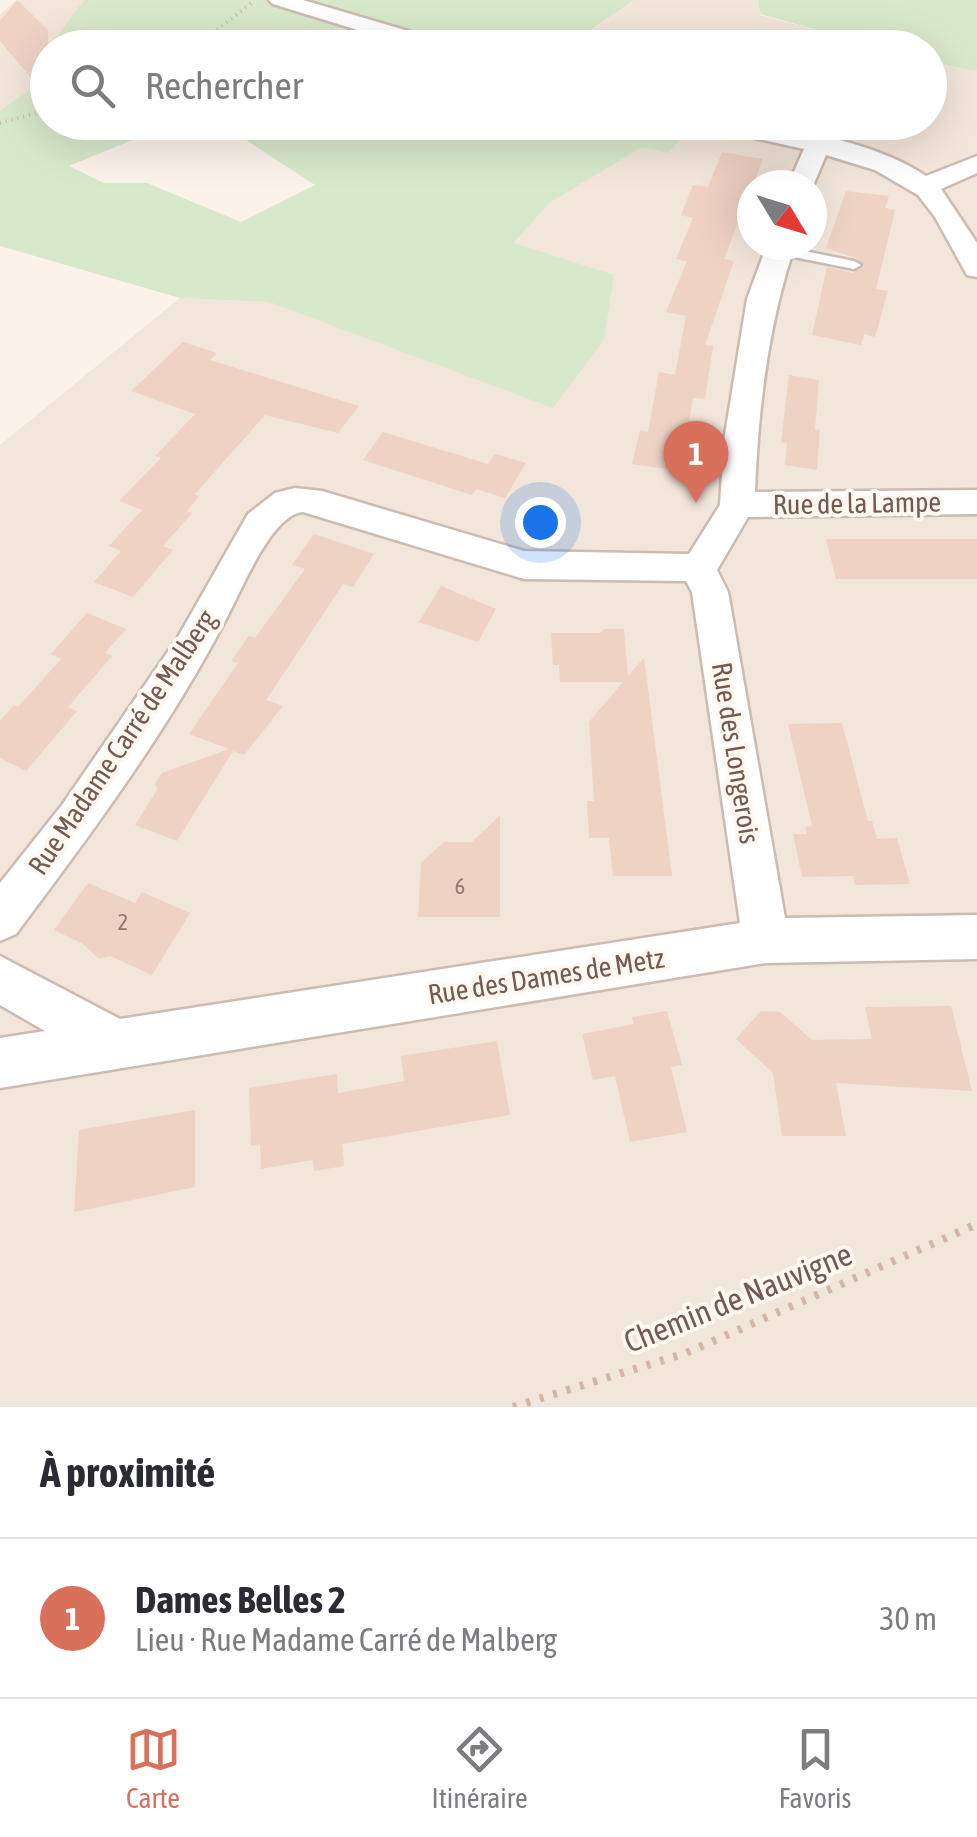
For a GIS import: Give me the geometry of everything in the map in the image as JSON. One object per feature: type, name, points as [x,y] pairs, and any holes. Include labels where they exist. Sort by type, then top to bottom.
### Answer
[{"type":"street","points":[[280,0],[381,30]]},
{"type":"street","points":[[788,140],[887,166],[924,186],[939,202],[977,268]]},
{"type":"street","points":[[807,170],[817,147]]},
{"type":"street","points":[[924,186],[977,164]]},
{"type":"street","points":[[698,568],[712,554],[738,504],[740,441],[762,299],[776,260]]},
{"type":"street","name":"Rue Madame Carré de Malberg","points":[[0,919],[77,818],[192,648],[260,523],[272,508],[287,500],[304,499],[524,565],[698,568]]},
{"type":"street","name":"Rue de la Lampe","points":[[738,504],[977,502]]},
{"type":"street","name":"Rue des Longerois","points":[[698,568],[710,592],[766,941]]},
{"type":"street","name":"Rue des Dames de Metz","points":[[0,1063],[766,941],[977,936]]},
{"type":"street","points":[[0,979],[117,1044]]},
{"type":"lane","points":[[827,259],[854,265]]},
{"type":"path","points":[[216,30],[255,0]]},
{"type":"path","points":[[0,122],[30,114]]},
{"type":"path","name":"Chemin de Nauvigne","points":[[512,1407],[686,1353],[977,1224]]},
{"type":"shaded area","points":[[17,0],[84,0],[63,30],[30,30],[30,97],[0,111],[0,14]]},
{"type":"shaded area","points":[[634,0],[758,0],[760,15],[815,30],[592,30]]},
{"type":"shaded area","points":[[947,65],[977,71],[977,1407],[0,1407],[0,445],[180,298],[269,302],[553,407],[614,276],[514,244],[548,203],[657,140],[947,140]]},
{"type":"green space","points":[[84,0],[634,0],[591,30],[62,30]]},
{"type":"green space","points":[[758,0],[977,0],[977,71],[947,65],[947,30],[817,30],[760,14]]},
{"type":"green space","points":[[30,90],[30,140],[132,140],[69,166],[104,183],[147,183],[241,222],[315,185],[246,140],[680,140],[668,153],[642,147],[549,203],[514,243],[614,275],[604,340],[553,408],[269,302],[180,298],[0,246],[0,111]]},
{"type":"building","points":[[17,0],[48,30],[30,30],[30,77],[0,41],[0,21]]},
{"type":"building","points":[[722,152],[763,159],[759,170],[737,170],[737,226],[724,259],[734,261],[705,345],[713,346],[705,399],[693,398],[681,471],[632,464],[640,430],[648,432],[659,372],[675,375],[686,316],[666,312],[687,261],[676,259],[693,218],[681,215],[693,185],[708,187]]},
{"type":"building","points":[[846,191],[889,196],[885,208],[895,210],[876,289],[888,291],[875,337],[864,334],[861,345],[812,335],[827,267],[853,273],[865,266],[827,245]]},
{"type":"building","points":[[183,342],[217,353],[210,360],[359,406],[338,433],[265,415],[194,495],[199,496],[187,511],[192,513],[163,546],[173,550],[133,597],[94,582],[121,551],[109,546],[142,510],[119,501],[161,458],[155,456],[195,414],[131,391]]},
{"type":"building","points":[[789,375],[819,380],[817,470],[785,465],[787,443],[781,442]]},
{"type":"building","points":[[383,432],[488,464],[495,454],[526,463],[505,498],[476,489],[472,495],[363,460]]},
{"type":"building","points":[[314,534],[374,554],[353,587],[343,584],[266,700],[283,706],[244,755],[233,751],[177,841],[135,825],[157,790],[155,783],[162,773],[229,749],[189,734],[238,663],[231,661],[249,636],[255,638],[305,569],[292,565]]},
{"type":"building","points":[[826,539],[977,539],[977,579],[836,579]]},
{"type":"building","points":[[441,586],[496,609],[478,642],[419,622]]},
{"type":"building","points":[[87,613],[126,629],[105,653],[112,656],[68,707],[77,711],[26,771],[0,758],[0,721],[14,705],[18,707],[61,659],[51,654]]},
{"type":"building","points":[[604,629],[624,629],[628,676],[644,658],[672,876],[613,876],[609,838],[589,838],[587,801],[594,801],[589,722],[623,682],[560,682],[559,665],[553,665],[551,633],[600,633]]},
{"type":"building","points":[[842,723],[868,821],[872,821],[877,839],[897,838],[910,884],[855,885],[853,876],[802,877],[793,834],[807,834],[805,827],[812,826],[788,724]]},
{"type":"building","points":[[500,815],[500,917],[418,917],[421,863],[444,842],[472,842]]},
{"type":"building","points":[[88,883],[135,903],[142,892],[190,913],[152,975],[110,956],[99,959],[83,944],[54,930]]},
{"type":"building","points":[[951,1006],[972,1091],[836,1083],[846,1136],[782,1136],[773,1073],[736,1039],[761,1011],[780,1012],[812,1040],[872,1039],[865,1007]]},
{"type":"building","points":[[667,1011],[682,1065],[671,1067],[687,1132],[630,1142],[615,1076],[593,1080],[582,1034],[634,1024],[632,1017]]},
{"type":"building","points":[[497,1041],[510,1115],[342,1144],[344,1166],[314,1171],[313,1160],[261,1169],[260,1144],[251,1146],[249,1088],[337,1074],[338,1093],[404,1081],[401,1056]]},
{"type":"building","points":[[195,1110],[195,1187],[74,1212],[79,1130]]},
{"type":"place","name":"Dames Belles 2","points":[[696,503]]}]
